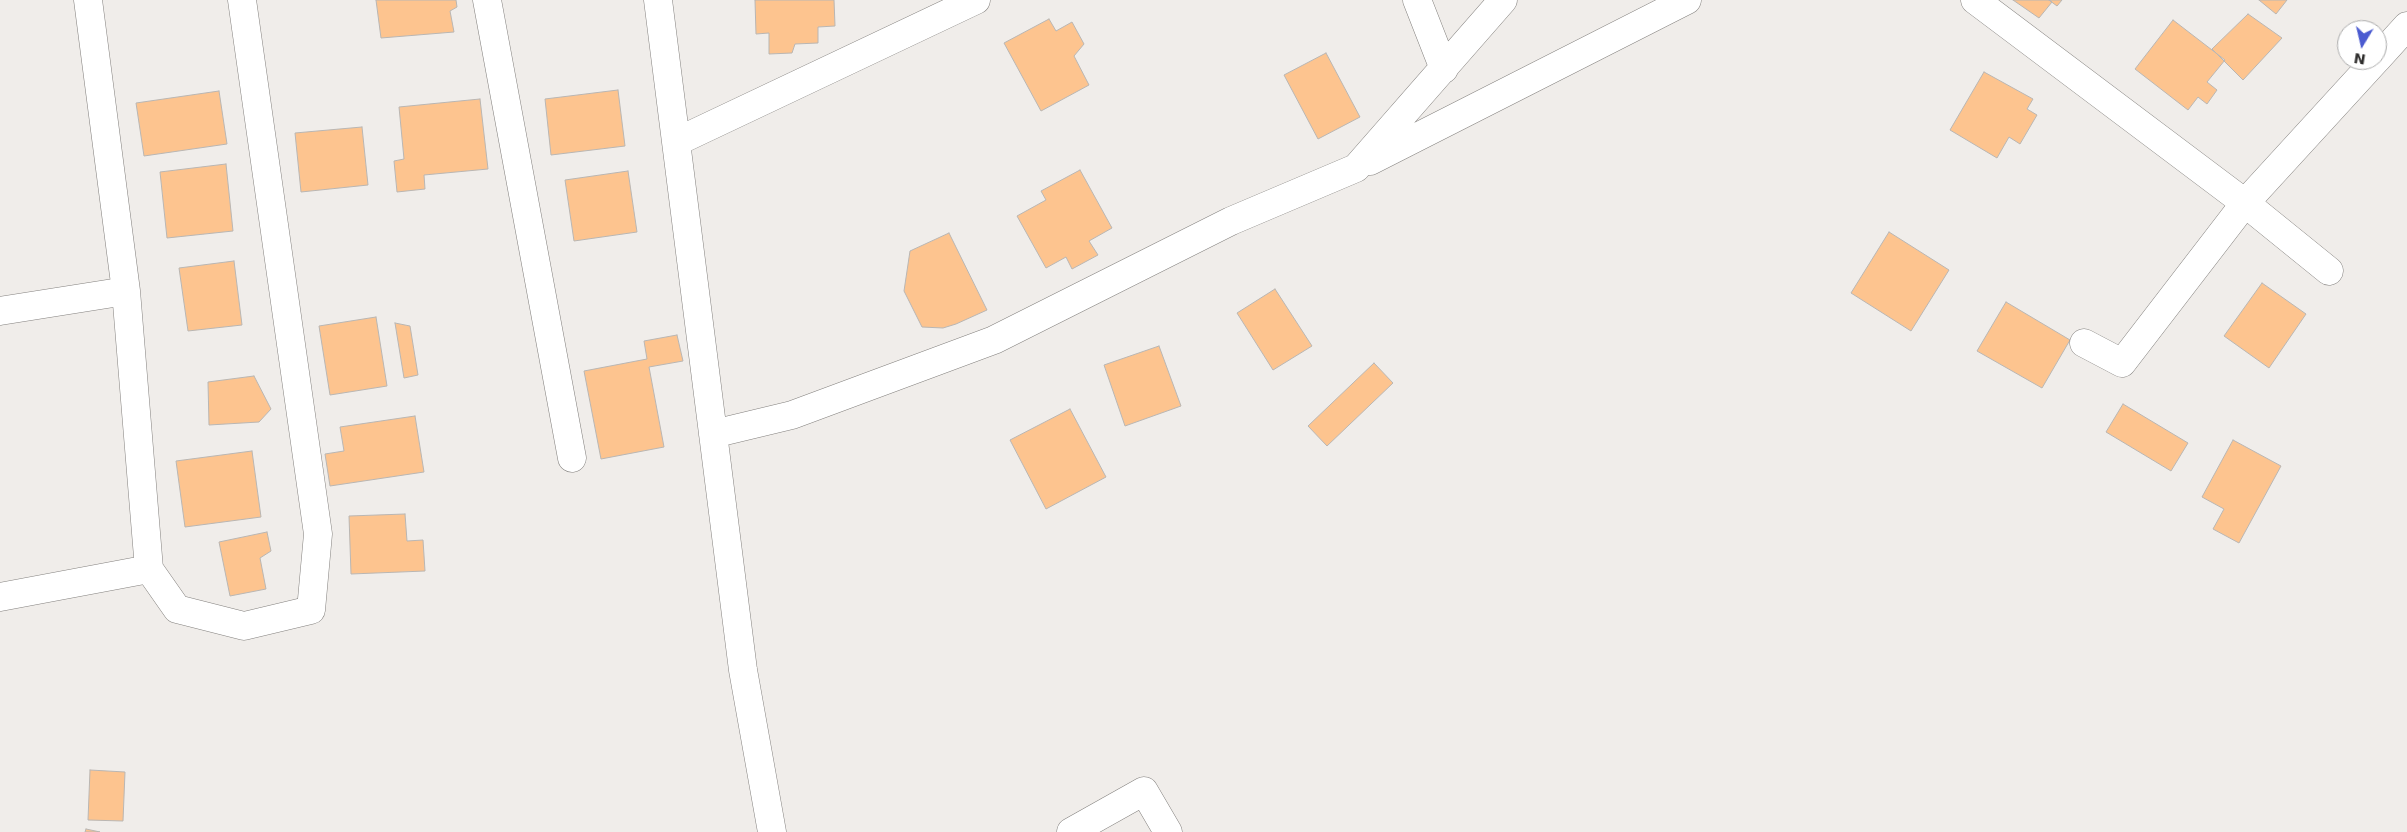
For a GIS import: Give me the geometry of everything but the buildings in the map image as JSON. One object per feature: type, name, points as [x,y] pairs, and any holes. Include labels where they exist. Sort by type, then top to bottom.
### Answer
[{"type":"street","points":[[88,0],[126,291],[149,569],[177,609],[244,626],[311,610],[318,534],[242,0]]},
{"type":"street","points":[[487,0],[572,458]]},
{"type":"street","points":[[658,0],[743,670],[772,832]]},
{"type":"street","points":[[676,142],[976,0]]},
{"type":"street","points":[[1417,0],[1444,69]]},
{"type":"street","points":[[1356,168],[1503,0]]},
{"type":"street","points":[[713,434],[792,415],[994,340],[1231,221],[1356,168],[1688,0]]},
{"type":"street","points":[[1975,0],[2245,203],[2329,271]]},
{"type":"street","points":[[2387,47],[2407,26]]},
{"type":"street","points":[[2084,343],[2122,363],[2245,203],[2366,70]]},
{"type":"street","points":[[0,310],[126,291]]},
{"type":"street","points":[[0,596],[149,569]]},
{"type":"street","points":[[1071,832],[1144,790],[1168,832]]}]
